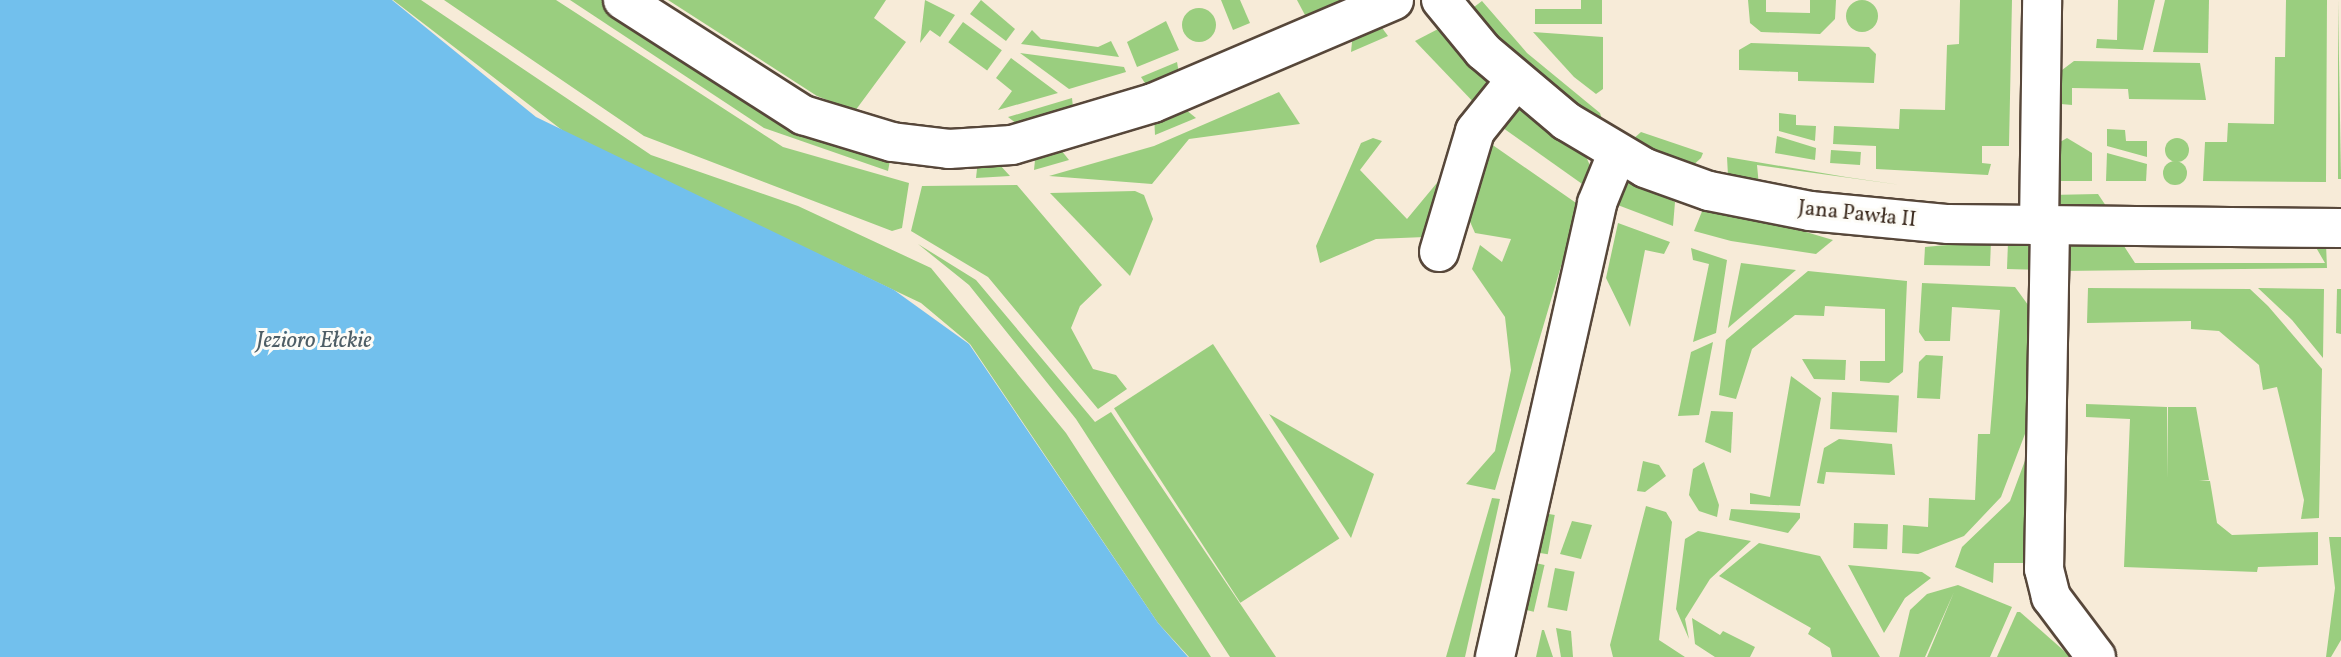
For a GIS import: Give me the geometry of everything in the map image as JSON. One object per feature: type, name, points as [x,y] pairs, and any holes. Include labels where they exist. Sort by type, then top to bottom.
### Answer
[{"type":"street","points":[[624,0],[803,115],[892,142],[949,149],[1012,145],[1153,103],[1394,0]]},
{"type":"street","name":"Jana Pawła II","points":[[1441,0],[1515,81],[1617,154],[1693,186],[1776,206],[2044,227],[2341,228]]},
{"type":"street","points":[[2042,0],[2046,584],[2096,657]]},
{"type":"street","points":[[1439,252],[1475,131],[1515,81]]},
{"type":"street","points":[[1495,657],[1597,203],[1617,154]]},
{"type":"green space","points":[[393,0],[421,0],[651,155],[798,206],[931,268],[1066,433],[1211,657],[1189,657],[1158,623],[970,344],[921,303],[571,137]]},
{"type":"green space","points":[[444,0],[556,0],[783,147],[909,183],[902,228],[892,231],[644,136]]},
{"type":"green space","points":[[570,0],[602,0],[766,108],[891,155],[888,171],[764,128]]},
{"type":"green space","points":[[668,0],[886,0],[874,18],[906,42],[855,111],[817,96]]},
{"type":"green space","points":[[925,0],[955,15],[940,37],[930,30],[920,43]]},
{"type":"green space","points":[[981,0],[1015,29],[1006,41],[970,14]]},
{"type":"green space","points":[[1221,0],[1240,0],[1250,23],[1233,30]]},
{"type":"green space","points":[[1297,0],[1346,0],[1306,17]]},
{"type":"green space","points":[[1581,0],[1602,0],[1602,24],[1535,24],[1535,9],[1581,9]]},
{"type":"green space","points":[[1748,0],[1766,0],[1766,12],[1810,13],[1810,0],[1836,0],[1835,19],[1820,34],[1761,32],[1750,23]]},
{"type":"green space","points":[[1862,0],[1874,4],[1878,16],[1874,28],[1862,32],[1850,28],[1846,16],[1850,4]]},
{"type":"green space","points":[[1960,0],[2012,0],[2009,146],[1982,146],[1982,163],[1991,164],[1988,175],[1876,169],[1876,146],[1833,144],[1834,126],[1899,129],[1900,109],[1945,110],[1947,45],[1959,44]]},
{"type":"green space","points":[[2118,0],[2155,0],[2143,50],[2096,48],[2097,39],[2117,40]]},
{"type":"green space","points":[[2165,0],[2209,0],[2208,53],[2153,52]]},
{"type":"green space","points":[[2286,0],[2327,0],[2326,182],[2203,181],[2205,142],[2227,142],[2228,123],[2274,124],[2275,57],[2285,57]]},
{"type":"green space","points":[[2338,0],[2341,179],[2338,179]]},
{"type":"green space","points":[[1482,1],[1527,53],[1600,113],[1603,122],[1527,70],[1470,10]]},
{"type":"green space","points":[[1199,8],[1211,13],[1216,25],[1211,37],[1199,42],[1187,37],[1182,25],[1187,13]]},
{"type":"green space","points":[[1166,21],[1179,50],[1137,67],[1127,42]]},
{"type":"green space","points":[[1377,21],[1388,36],[1351,52],[1353,32]]},
{"type":"green space","points":[[963,22],[1002,50],[987,70],[948,42]]},
{"type":"green space","points":[[1440,28],[1494,84],[1479,108],[1415,41]]},
{"type":"green space","points":[[1032,30],[1041,39],[1098,47],[1111,41],[1119,57],[1021,44]]},
{"type":"green space","points":[[1533,32],[1603,37],[1603,89],[1596,94],[1574,77]]},
{"type":"green space","points":[[1751,43],[1869,47],[1876,54],[1874,83],[1798,81],[1798,72],[1739,70],[1739,50]]},
{"type":"green space","points":[[1020,53],[1124,67],[1126,72],[1069,89]]},
{"type":"green space","points":[[1011,58],[1058,93],[998,110],[1012,91],[996,78]]},
{"type":"green space","points":[[2074,61],[2200,63],[2206,100],[2129,99],[2128,89],[2072,88],[2072,105],[2061,104],[2062,70]]},
{"type":"green space","points":[[1177,62],[1180,79],[1150,91],[1141,77]]},
{"type":"green space","points":[[1279,92],[1300,124],[1189,139],[1152,184],[1049,176],[1154,146]]},
{"type":"green space","points":[[1072,98],[1074,117],[1021,127],[1008,117]]},
{"type":"green space","points":[[1180,105],[1196,118],[1155,135],[1154,115]]},
{"type":"green space","points":[[1519,105],[1584,152],[1592,170],[1585,186],[1496,123]]},
{"type":"green space","points":[[1779,113],[1796,115],[1796,125],[1816,126],[1815,141],[1779,131]]},
{"type":"green space","points":[[2107,129],[2125,130],[2126,141],[2147,141],[2147,157],[2107,146]]},
{"type":"green space","points":[[1641,132],[1703,153],[1690,168],[1680,166],[1632,140]]},
{"type":"green space","points":[[1777,136],[1816,148],[1815,160],[1775,153]]},
{"type":"green space","points":[[1373,138],[1382,141],[1360,170],[1407,219],[1446,172],[1425,237],[1376,239],[1320,263],[1316,246],[1361,143]]},
{"type":"green space","points":[[2067,138],[2092,153],[2092,181],[2059,181],[2060,142]]},
{"type":"green space","points":[[2177,138],[2186,141],[2189,150],[2186,159],[2177,162],[2168,159],[2165,150],[2168,141]]},
{"type":"green space","points":[[1484,139],[1579,205],[1495,490],[1466,484],[1495,451],[1511,370],[1505,317],[1472,269],[1480,245],[1502,262],[1511,239],[1475,233],[1464,208]]},
{"type":"green space","points":[[1057,145],[1069,160],[1034,170],[1036,150]]},
{"type":"green space","points":[[1831,150],[1861,152],[1860,165],[1830,163]]},
{"type":"green space","points":[[2107,153],[2147,164],[2146,181],[2106,181]]},
{"type":"green space","points":[[1727,157],[1901,185],[1757,165],[1759,186],[1728,176]]},
{"type":"green space","points":[[978,160],[999,164],[1010,176],[976,178]]},
{"type":"green space","points":[[2175,161],[2184,164],[2187,173],[2184,182],[2175,185],[2166,182],[2163,173],[2166,164]]},
{"type":"green space","points":[[1633,181],[1675,202],[1673,226],[1615,204],[1622,186]]},
{"type":"green space","points":[[1017,185],[1102,285],[1080,306],[1071,328],[1093,369],[1116,375],[1127,389],[1098,409],[988,277],[911,231],[922,186]]},
{"type":"green space","points":[[1135,191],[1144,195],[1153,219],[1130,276],[1050,193]]},
{"type":"green space","points":[[2098,194],[2110,212],[2061,211],[2050,195]]},
{"type":"green space","points":[[1703,209],[1779,224],[1833,240],[1816,254],[1731,241],[1694,231]]},
{"type":"green space","points":[[1618,223],[1670,242],[1664,254],[1645,250],[1630,327],[1606,278]]},
{"type":"green space","points":[[1991,241],[1990,266],[1924,265],[1925,247]]},
{"type":"green space","points":[[2008,242],[2035,247],[2038,270],[2007,269]]},
{"type":"green space","points":[[2122,243],[2135,263],[2325,263],[2314,244],[2326,244],[2327,268],[2060,271],[2071,244]]},
{"type":"green space","points":[[918,244],[976,280],[1095,422],[1111,412],[1276,657],[1230,657],[1076,419],[969,285]]},
{"type":"green space","points":[[1691,248],[1727,260],[1716,333],[1693,342],[1709,264],[1693,260]]},
{"type":"green space","points":[[1741,263],[1796,270],[1728,328]]},
{"type":"green space","points":[[1808,271],[1907,281],[1903,372],[1889,383],[1860,381],[1860,361],[1885,361],[1885,309],[1825,306],[1824,316],[1795,315],[1752,349],[1736,399],[1719,395],[1726,340]]},
{"type":"green space","points":[[1922,283],[2015,287],[2031,309],[2028,426],[2001,497],[1964,536],[1918,554],[1902,553],[1903,525],[1928,527],[1929,498],[1975,500],[1978,434],[1990,434],[2000,310],[1952,307],[1950,341],[1925,341],[1919,332]]},
{"type":"green space","points":[[2088,288],[2250,289],[2268,306],[2322,369],[2319,518],[2301,519],[2304,500],[2277,387],[2263,390],[2259,365],[2219,331],[2191,329],[2191,321],[2087,323]]},
{"type":"green space","points":[[2258,288],[2324,289],[2323,358],[2292,320]]},
{"type":"green space","points":[[2337,289],[2341,289],[2341,334],[2336,333]]},
{"type":"green space","points":[[1713,342],[1699,415],[1678,416],[1691,352]]},
{"type":"green space","points":[[1213,344],[1339,539],[1240,603],[1114,408]]},
{"type":"green space","points":[[1926,355],[1943,356],[1940,399],[1917,398],[1919,362]]},
{"type":"green space","points":[[1802,359],[1846,360],[1845,380],[1814,379]]},
{"type":"green space","points":[[1791,376],[1821,398],[1800,506],[1750,504],[1750,493],[1770,497]]},
{"type":"green space","points":[[1832,392],[1899,396],[1897,432],[1830,429]]},
{"type":"green space","points":[[2086,404],[2167,407],[2167,479],[2168,407],[2196,407],[2209,480],[2199,480],[2210,481],[2217,523],[2232,535],[2318,532],[2318,565],[2258,567],[2257,572],[2124,567],[2130,419],[2086,417]]},
{"type":"green space","points":[[1711,411],[1733,412],[1731,453],[1705,442]]},
{"type":"green space","points":[[1269,414],[1374,474],[1351,538]]},
{"type":"green space","points":[[1839,439],[1892,444],[1895,475],[1826,472],[1824,484],[1817,483],[1824,448]]},
{"type":"green space","points":[[2033,439],[2036,563],[1994,563],[1993,583],[1955,567],[1962,547],[2010,501]]},
{"type":"green space","points":[[1643,461],[1659,465],[1666,476],[1645,492],[1637,491]]},
{"type":"green space","points":[[1704,462],[1719,505],[1717,517],[1699,511],[1689,495],[1693,469]]},
{"type":"green space","points":[[1492,498],[1500,499],[1465,657],[1446,657]]},
{"type":"green space","points":[[1646,506],[1666,512],[1672,522],[1659,640],[1685,657],[1613,657],[1610,645]]},
{"type":"green space","points":[[1731,509],[1800,513],[1800,518],[1788,533],[1729,520]]},
{"type":"green space","points":[[1538,512],[1555,515],[1548,554],[1531,551]]},
{"type":"green space","points":[[1572,521],[1592,525],[1581,559],[1560,554]]},
{"type":"green space","points":[[1854,523],[1888,524],[1887,549],[1853,548]]},
{"type":"green space","points":[[1698,531],[1751,541],[1710,579],[1685,619],[1689,639],[1676,609],[1685,539]]},
{"type":"green space","points":[[2329,537],[2341,537],[2341,640],[2331,657],[2326,657],[2335,588]]},
{"type":"green space","points":[[1759,543],[1820,556],[1880,657],[1832,657],[1830,648],[1808,634],[1811,628],[1719,576]]},
{"type":"green space","points":[[1527,561],[1545,565],[1534,612],[1516,608]]},
{"type":"green space","points":[[1848,565],[1922,572],[1931,578],[1905,598],[1884,633]]},
{"type":"green space","points":[[1555,568],[1575,572],[1567,611],[1547,607]]},
{"type":"green space","points":[[1958,585],[2012,607],[1990,657],[1927,657],[1954,592],[1925,657],[1899,657],[1910,610],[1927,594]]},
{"type":"green space","points":[[2017,612],[2020,612],[2071,657],[1997,657]]},
{"type":"green space","points":[[1692,618],[1720,635],[1723,631],[1755,647],[1750,657],[1715,657],[1695,644]]},
{"type":"green space","points":[[1556,628],[1571,631],[1573,657],[1561,657]]},
{"type":"green space","points":[[1544,630],[1553,657],[1536,657]]},
{"type":"water","name":"Jezioro Ełckie","points":[[0,0],[392,0],[536,117],[894,290],[969,344],[1158,623],[1188,657],[0,657]]}]
